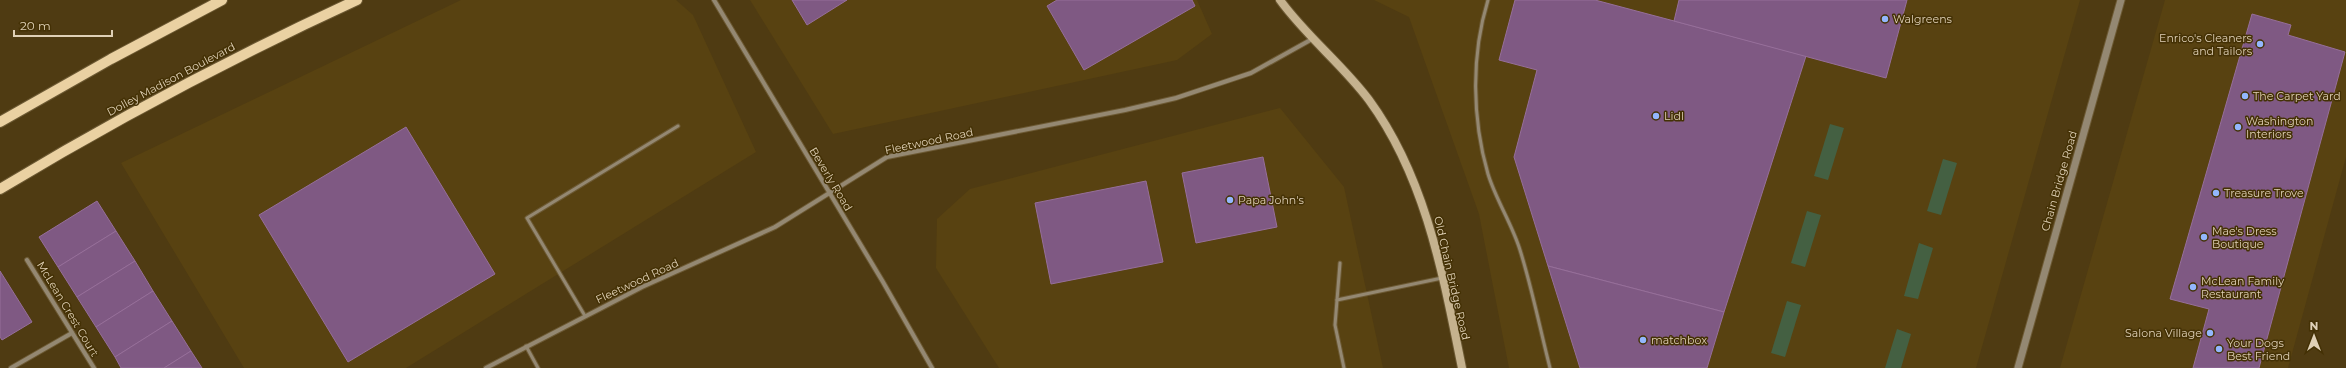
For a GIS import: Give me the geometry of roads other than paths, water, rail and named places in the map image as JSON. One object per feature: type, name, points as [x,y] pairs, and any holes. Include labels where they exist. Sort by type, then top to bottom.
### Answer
[{"type":"main road","points":[[0,122],[111,59],[222,0]]},
{"type":"main road","name":"Dolley Madison Boulevard","points":[[0,189],[80,141],[192,80],[357,0]]},
{"type":"main road","name":"Old Chain Bridge Road","points":[[1280,0],[1369,100],[1395,144],[1421,201],[1443,278],[1462,368]]},
{"type":"street","name":"Beverly Road","points":[[714,0],[830,193],[932,368]]},
{"type":"street","name":"Chain Bridge Road","points":[[2018,368],[2120,0]]},
{"type":"street","name":"Fleetwood Road","points":[[486,368],[642,287],[775,227],[887,157],[1169,100],[1251,73],[1314,38]]},
{"type":"street","name":"McLean Crest Court","points":[[27,260],[94,368]]},
{"type":"street","points":[[12,368],[72,333]]},
{"type":"lane","points":[[1488,0],[1483,14],[1475,73],[1478,121],[1488,175],[1520,249],[1550,368]]},
{"type":"lane","points":[[585,316],[527,218],[678,126]]},
{"type":"lane","points":[[1340,263],[1335,325],[1344,368]]},
{"type":"lane","points":[[1337,300],[1443,278]]},
{"type":"lane","points":[[526,346],[538,368]]},
{"type":"place","name":"Walgreens","points":[[1885,19]]},
{"type":"place","name":"Enrico's Cleaners and Tailors","points":[[2260,44]]},
{"type":"place","name":"The Carpet Yard","points":[[2245,96]]},
{"type":"place","name":"Lidl","points":[[1656,116]]},
{"type":"place","name":"Washington Interiors","points":[[2238,127]]},
{"type":"place","name":"Treasure Trove","points":[[2216,193]]},
{"type":"place","name":"Papa John's","points":[[1230,200]]},
{"type":"place","name":"Mae's Dress Boutique","points":[[2204,237]]},
{"type":"place","name":"McLean Family Restaurant","points":[[2193,287]]},
{"type":"place","name":"Salona Village","points":[[2210,333]]},
{"type":"place","name":"matchbox","points":[[1643,340]]},
{"type":"place","name":"Your Dogs Best Friend","points":[[2219,349]]}]
